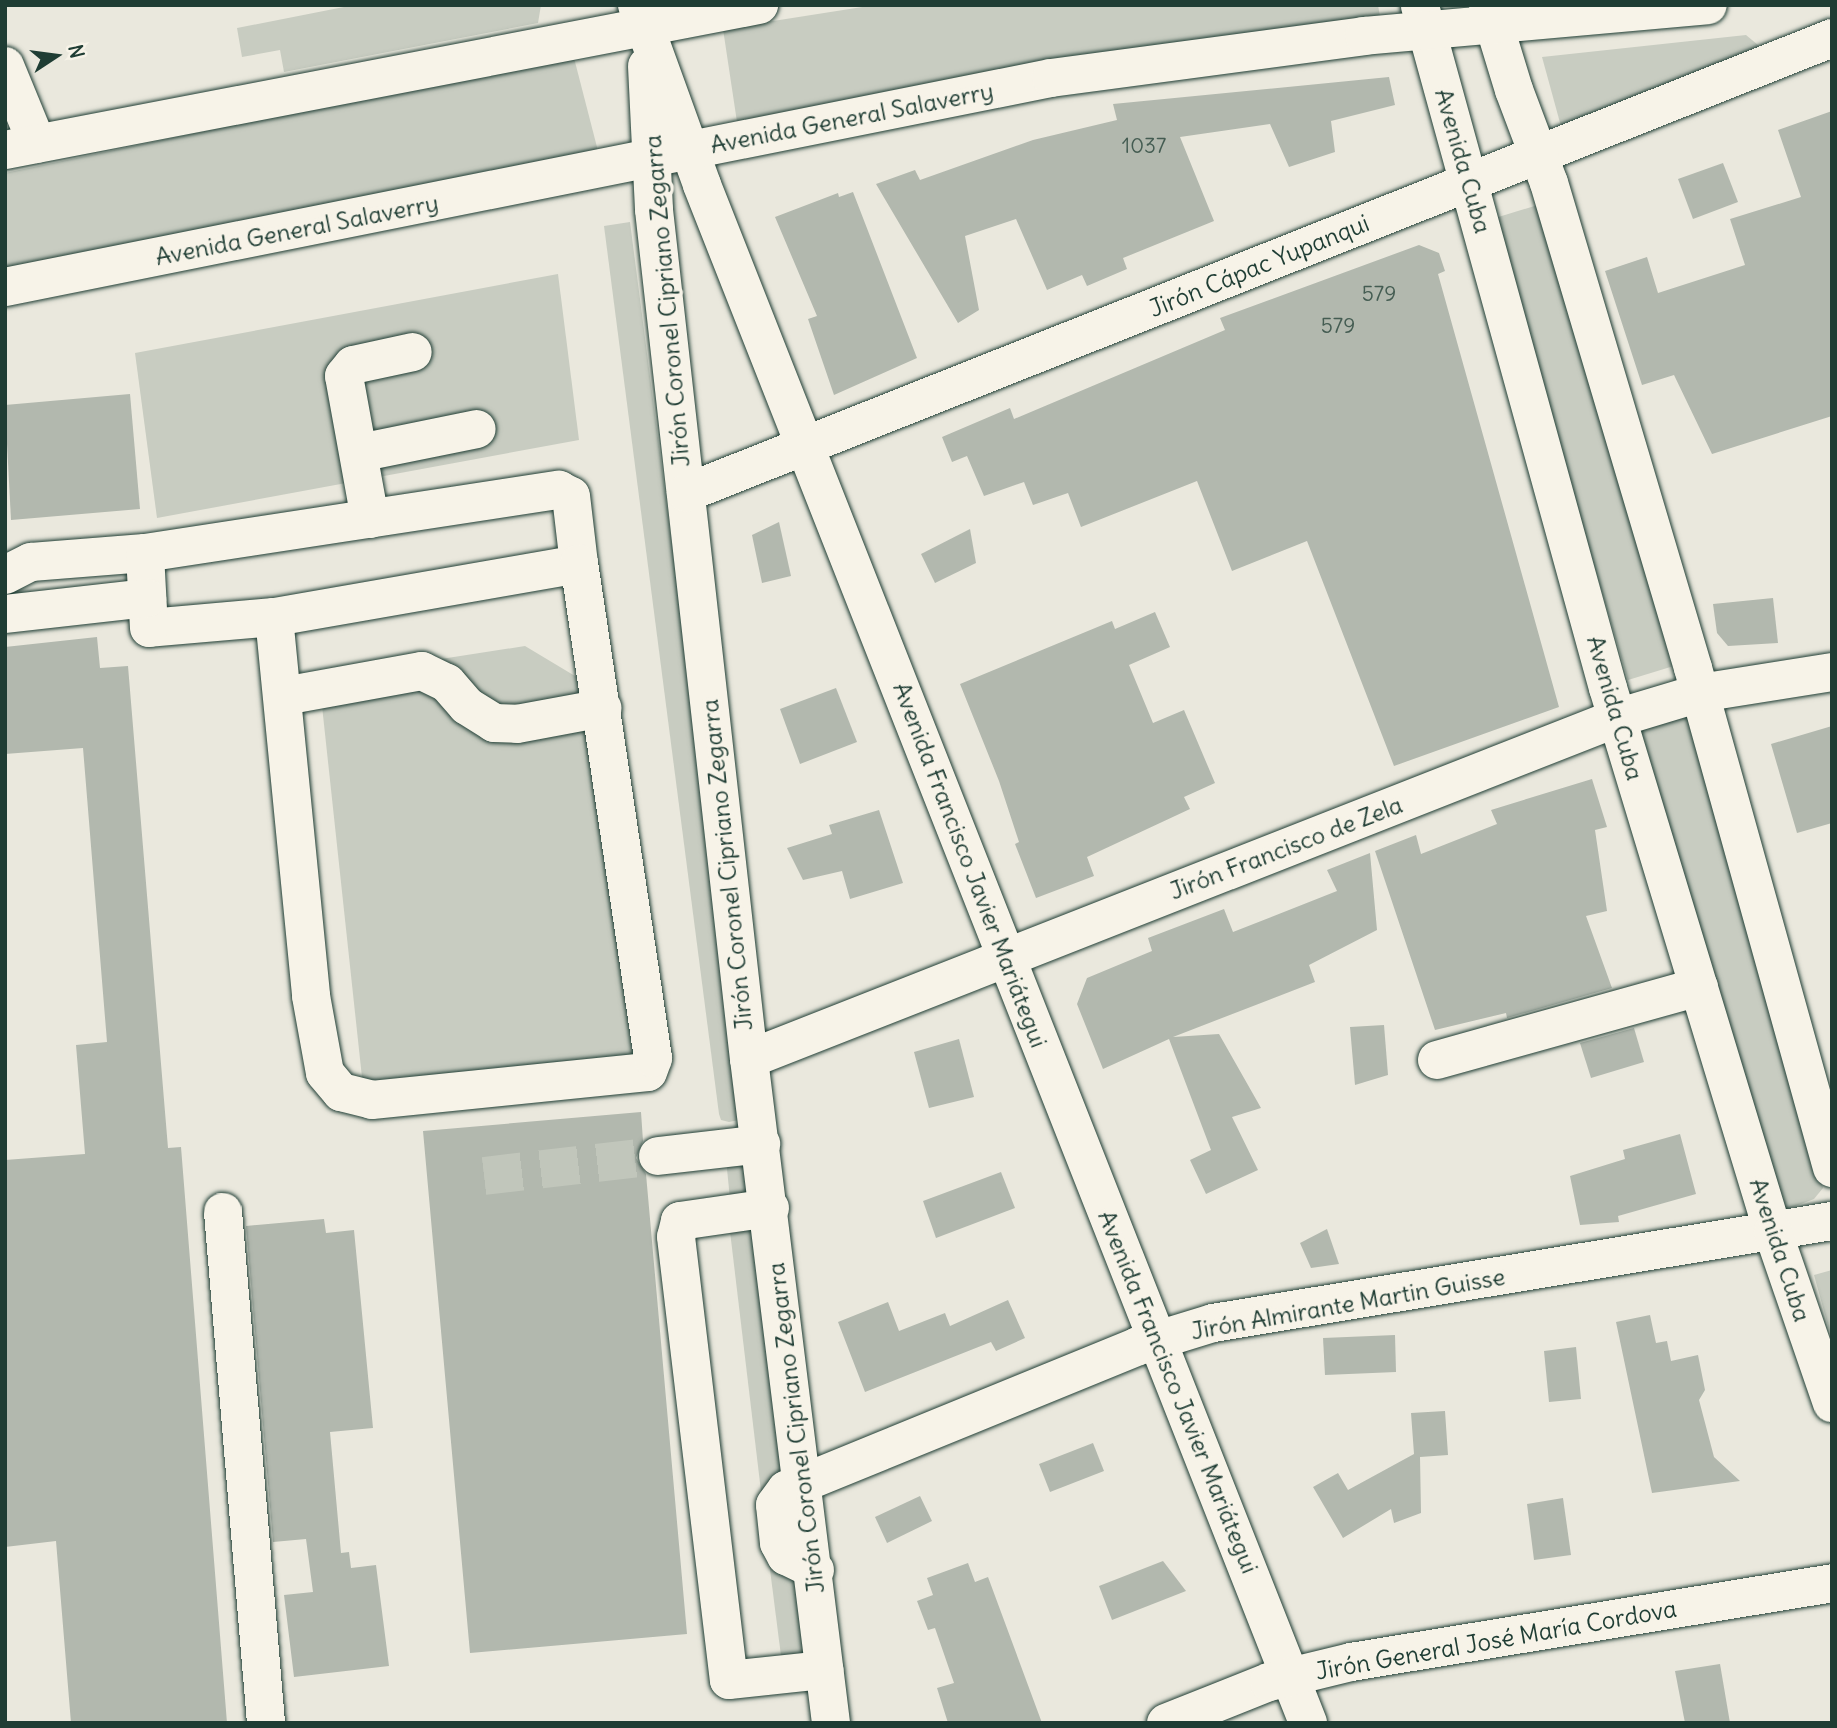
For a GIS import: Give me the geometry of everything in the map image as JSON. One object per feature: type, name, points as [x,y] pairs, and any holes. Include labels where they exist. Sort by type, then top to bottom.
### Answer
[{"type":"street","points":[[5,66],[21,147],[644,10],[759,5]]},
{"type":"street","name":"Avenida General Salaverry","points":[[5,287],[1064,76],[1423,17],[1708,5]]},
{"type":"street","name":"Avenida Francisco Javier Mariátegui","points":[[644,10],[690,150],[1308,1723]]},
{"type":"street","name":"Jirón Coronel Cipriano Zegarra","points":[[644,10],[651,159],[685,493],[749,1059],[815,1570],[831,1723]]},
{"type":"street","points":[[1491,15],[1700,693],[1832,1168]]},
{"type":"street","name":"Avenida Cuba","points":[[1423,17],[1448,107],[1476,190],[1617,718],[1773,1232],[1832,1403]]},
{"type":"street","name":"Jirón Cápac Yupanqui","points":[[685,493],[1476,190],[1832,38]]},
{"type":"street","points":[[370,519],[344,376],[347,370],[413,352]]},
{"type":"street","points":[[359,453],[477,429]]},
{"type":"street","points":[[5,575],[31,562],[145,553],[559,490],[571,496],[653,1058],[648,1072],[372,1100],[341,1092],[325,1073],[319,1050],[274,617]]},
{"type":"street","points":[[145,553],[149,628],[274,617],[579,564]]},
{"type":"street","points":[[5,614],[147,598]]},
{"type":"street","points":[[284,696],[422,671],[447,683],[467,706],[494,723],[517,724],[603,708]]},
{"type":"street","name":"Jirón Francisco de Zela","points":[[749,1059],[1617,718],[1700,693],[1832,672]]},
{"type":"street","points":[[1437,1060],[1699,987]]},
{"type":"street","points":[[658,1156],[761,1144]]},
{"type":"street","points":[[770,1208],[680,1221],[678,1250],[729,1680],[824,1670]]},
{"type":"street","points":[[223,1212],[266,1723]]},
{"type":"street","name":"Jirón Almirante Martin Guisse","points":[[804,1482],[1158,1341],[1213,1323],[1832,1222]]},
{"type":"street","name":"Jirón General José María Cordova","points":[[1167,1723],[1290,1677],[1350,1662],[1832,1583]]},
{"type":"shaded area","points":[[354,5],[541,5],[538,23],[284,72],[280,50],[242,57],[237,28]]},
{"type":"shaded area","points":[[875,5],[1378,5],[1380,17],[737,122],[723,29]]},
{"type":"shaded area","points":[[1746,35],[1758,45],[1762,58],[1562,130],[1542,57]]},
{"type":"shaded area","points":[[573,54],[598,151],[5,274],[5,173]]},
{"type":"shaded area","points":[[1541,204],[1677,665],[1628,680],[1492,219]]},
{"type":"shaded area","points":[[630,222],[745,1110],[739,1120],[729,1122],[721,1120],[719,1114],[604,226]]},
{"type":"shaded area","points":[[558,274],[579,440],[157,518],[135,353]]},
{"type":"shaded area","points":[[525,646],[590,685],[637,1075],[364,1096],[319,678]]},
{"type":"shaded area","points":[[1677,715],[1693,720],[1823,1188],[1814,1199],[1785,1210],[1634,736],[1641,723]]},
{"type":"shaded area","points":[[747,1154],[754,1198],[730,1199],[726,1159]]},
{"type":"shaded area","points":[[752,1219],[787,1474],[763,1508],[729,1223]]},
{"type":"shaded area","points":[[1832,1270],[1832,1340],[1814,1275]]},
{"type":"shaded area","points":[[767,1546],[796,1570],[807,1659],[781,1656]]},
{"type":"building","points":[[1389,77],[1395,105],[1331,121],[1335,152],[1289,167],[1270,124],[1180,137],[1214,221],[1123,258],[1127,269],[1087,286],[1082,275],[1047,290],[1016,219],[965,236],[979,310],[958,323],[876,184],[915,170],[920,180],[1033,140],[1117,120],[1113,104]]},
{"type":"building","points":[[1832,111],[1832,416],[1712,454],[1674,375],[1642,385],[1605,271],[1647,257],[1658,293],[1745,265],[1730,219],[1801,197],[1778,130]]},
{"type":"building","points":[[1723,163],[1738,202],[1693,219],[1678,179]]},
{"type":"building","points":[[853,192],[917,358],[834,395],[808,319],[817,316],[775,217],[838,193],[839,197]]},
{"type":"building","points":[[1419,245],[1439,253],[1445,271],[1438,274],[1559,707],[1394,766],[1307,541],[1232,571],[1197,481],[1081,527],[1068,493],[1033,505],[1024,482],[984,496],[967,456],[952,462],[942,437],[1010,408],[1014,419],[1225,330],[1220,318]]},
{"type":"building","points":[[130,394],[140,509],[11,520],[5,405]]},
{"type":"building","points":[[779,522],[791,576],[762,583],[752,535]]},
{"type":"building","points":[[970,529],[976,563],[935,583],[921,554]]},
{"type":"building","points":[[1773,598],[1778,643],[1728,646],[1717,633],[1713,604]]},
{"type":"building","points":[[1155,612],[1170,647],[1129,665],[1153,723],[1184,710],[1215,783],[1184,797],[1190,809],[1087,857],[1094,876],[1036,898],[1015,844],[1019,842],[999,781],[960,684],[1112,621],[1115,629]]},
{"type":"building","points":[[97,637],[100,668],[128,666],[168,1148],[181,1147],[227,1723],[71,1723],[56,1541],[5,1547],[5,1160],[85,1154],[76,1045],[107,1042],[83,748],[5,754],[5,647]]},
{"type":"building","points":[[836,688],[857,742],[800,764],[780,709]]},
{"type":"building","points":[[1832,726],[1832,823],[1797,833],[1771,744]]},
{"type":"building","points":[[1592,779],[1607,827],[1595,830],[1607,911],[1586,916],[1612,988],[1507,1018],[1506,1013],[1435,1030],[1375,851],[1416,835],[1421,854],[1497,824],[1491,810]]},
{"type":"building","points":[[879,810],[903,883],[850,899],[842,871],[803,880],[787,848],[832,834],[829,825]]},
{"type":"building","points":[[1370,853],[1377,930],[1309,965],[1315,982],[1173,1037],[1219,1034],[1261,1108],[1232,1117],[1258,1170],[1206,1194],[1190,1160],[1211,1150],[1169,1039],[1103,1069],[1077,1004],[1087,978],[1152,951],[1148,938],[1224,909],[1233,932],[1337,891],[1327,870]]},
{"type":"building","points":[[1384,1025],[1388,1075],[1355,1085],[1350,1027]]},
{"type":"building","points":[[1634,1028],[1644,1062],[1591,1078],[1580,1043]]},
{"type":"building","points":[[959,1039],[974,1097],[929,1108],[914,1052]]},
{"type":"building","points":[[641,1112],[643,1141],[636,1158],[646,1174],[687,1634],[470,1653],[423,1131]]},
{"type":"building","points":[[1680,1134],[1696,1194],[1618,1216],[1619,1222],[1580,1225],[1570,1176],[1625,1159],[1623,1150]]},
{"type":"building","points":[[1001,1172],[1015,1208],[936,1238],[923,1201]]},
{"type":"building","points":[[324,1219],[326,1233],[354,1230],[373,1428],[330,1432],[341,1553],[349,1552],[351,1568],[376,1565],[389,1666],[294,1677],[284,1595],[313,1592],[306,1539],[273,1542],[246,1226]]},
{"type":"building","points":[[1327,1229],[1339,1264],[1311,1268],[1300,1243]]},
{"type":"building","points":[[1008,1300],[1025,1338],[996,1351],[991,1342],[865,1392],[838,1322],[888,1302],[899,1331],[945,1313],[950,1326]]},
{"type":"building","points":[[1650,1315],[1656,1343],[1667,1341],[1671,1361],[1698,1355],[1705,1390],[1699,1400],[1714,1457],[1740,1481],[1652,1493],[1616,1322]]},
{"type":"building","points":[[1395,1335],[1396,1372],[1325,1375],[1323,1338]]},
{"type":"building","points":[[1576,1347],[1581,1399],[1549,1402],[1544,1351]]},
{"type":"building","points":[[1445,1411],[1448,1455],[1420,1457],[1421,1513],[1394,1523],[1391,1509],[1343,1538],[1313,1487],[1338,1473],[1348,1490],[1414,1454],[1411,1413]]},
{"type":"building","points":[[1093,1443],[1104,1471],[1050,1492],[1039,1464]]},
{"type":"building","points":[[920,1496],[932,1521],[887,1543],[875,1517]]},
{"type":"building","points":[[1563,1498],[1571,1555],[1534,1560],[1527,1504]]},
{"type":"building","points":[[1163,1561],[1186,1591],[1112,1620],[1099,1586]]},
{"type":"building","points":[[968,1563],[975,1582],[988,1577],[1042,1723],[948,1723],[937,1688],[954,1683],[935,1628],[928,1630],[917,1601],[933,1595],[927,1578]]},
{"type":"building","points":[[1720,1664],[1730,1723],[1685,1723],[1675,1671]]},
{"type":"tunnel","points":[[484,1176],[658,1156]]}]
